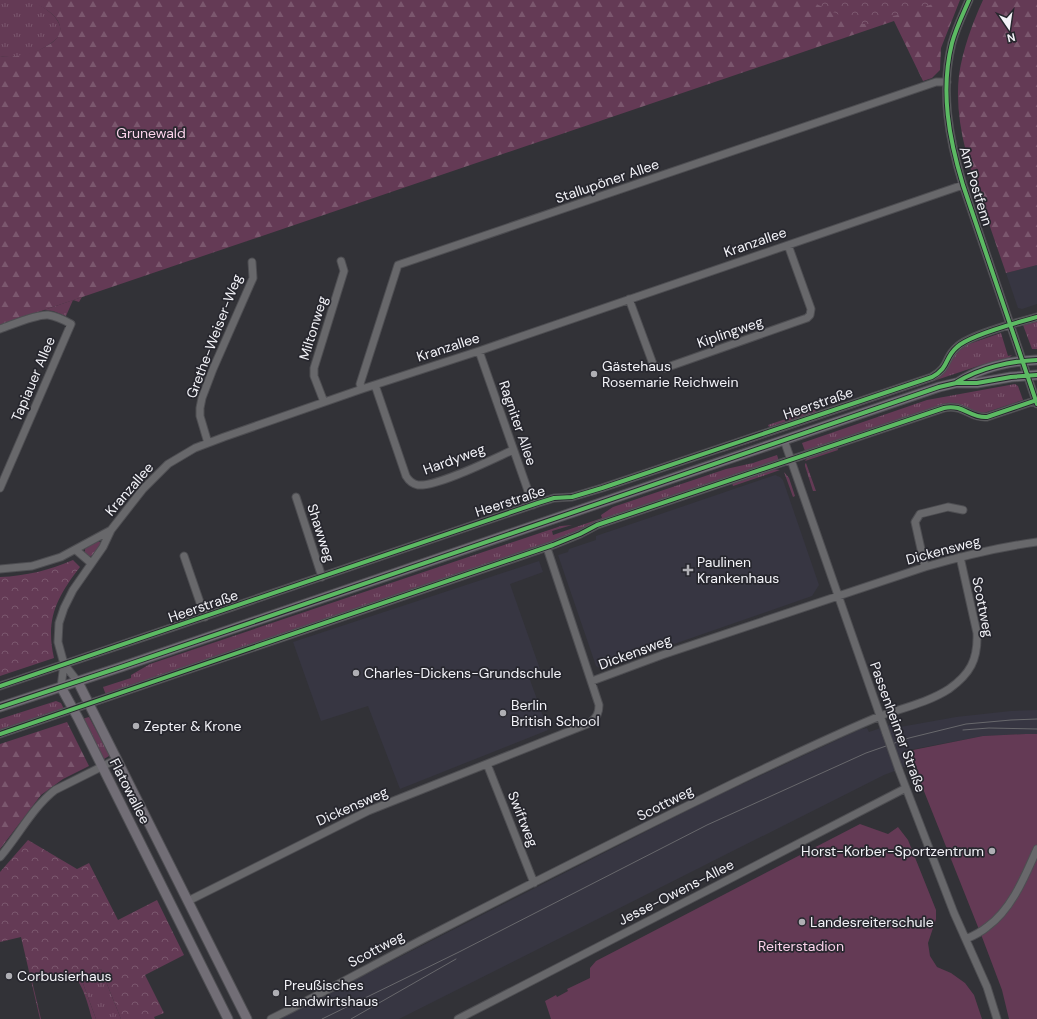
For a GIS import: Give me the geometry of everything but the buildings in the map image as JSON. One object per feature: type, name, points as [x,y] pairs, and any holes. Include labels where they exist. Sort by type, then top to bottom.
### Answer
[{"type":"main road","name":"Heerstraße","points":[[956,383],[965,377],[980,371],[1022,361],[1037,360]]},
{"type":"main road","name":"Heerstraße","points":[[0,707],[78,682],[939,387],[956,383],[977,383],[1037,375]]},
{"type":"main road","name":"Flatowallee","points":[[78,682],[247,1019]]},
{"type":"main road","name":"Flatowallee","points":[[61,687],[74,709],[228,1019]]},
{"type":"main road","points":[[174,908],[188,901]]},
{"type":"street","name":"Am Postfenn","points":[[969,0],[953,42],[948,64],[947,82],[949,128],[953,153],[1037,402]]},
{"type":"street","name":"Stallupöner Allee","points":[[362,389],[360,384],[398,265],[936,82],[947,82]]},
{"type":"street","name":"Kranzallee","points":[[64,664],[58,642],[61,615],[73,590],[103,547],[111,530],[143,489],[156,475],[181,456],[208,443],[324,402],[479,351],[963,185]]},
{"type":"street","name":"Kiplingweg","points":[[629,299],[653,364],[659,368],[665,368],[807,318],[810,315],[811,309],[788,245]]},
{"type":"street","name":"Miltonweg","points":[[324,402],[314,376],[314,368],[344,271],[341,261]]},
{"type":"street","name":"Grethe-Weiser-Weg","points":[[208,443],[200,416],[202,398],[253,278],[252,262]]},
{"type":"street","name":"Tapiauer Allee","points":[[0,329],[38,316],[47,315],[56,317],[71,324],[0,488]]},
{"type":"street","name":"Heerstraße","points":[[0,686],[554,498],[572,497],[602,488],[932,377],[944,368],[950,354],[957,346],[970,339],[1037,317]]},
{"type":"street","name":"Ragniter Allee","points":[[479,351],[533,505]]},
{"type":"street","name":"Hardyweg","points":[[375,385],[406,476],[410,481],[416,484],[423,485],[444,480],[513,450]]},
{"type":"street","points":[[0,734],[547,548],[597,525],[944,408],[958,408],[975,417],[987,417],[1037,402]]},
{"type":"street","name":"Passenheimer Straße","points":[[784,440],[899,770],[944,887],[987,987],[997,1019]]},
{"type":"street","name":"Shawweg","points":[[296,497],[322,577]]},
{"type":"street","points":[[925,567],[915,522],[917,518],[920,514],[948,507],[963,510]]},
{"type":"street","points":[[0,569],[32,566],[61,557],[111,530]]},
{"type":"street","name":"Dickensweg","points":[[188,901],[368,811],[590,722],[596,718],[599,712],[599,705],[592,681],[662,655],[925,567],[960,557],[1010,546],[1037,542]]},
{"type":"street","points":[[547,548],[592,681]]},
{"type":"street","points":[[76,550],[91,563]]},
{"type":"street","points":[[184,556],[205,617]]},
{"type":"street","name":"Scottweg","points":[[271,1019],[534,883],[737,782],[812,746],[880,716],[929,698],[957,683],[971,668],[976,652],[976,633],[960,557]]},
{"type":"street","points":[[64,664],[78,682]]},
{"type":"street","points":[[61,687],[64,664]]},
{"type":"street","points":[[0,857],[10,846],[46,796],[102,765],[117,759]]},
{"type":"street","name":"Swiftweg","points":[[487,764],[534,883]]},
{"type":"street","name":"Jesse-Owens-Allee","points":[[458,1019],[906,788]]},
{"type":"street","points":[[966,939],[989,926],[1008,906],[1026,874],[1037,849]]},
{"type":"shaded area","points":[[1037,265],[1037,304],[1022,309],[1018,308],[1006,273]]},
{"type":"shaded area","name":"Paulinen Krankenhaus","points":[[775,475],[783,480],[819,585],[812,596],[602,669],[596,666],[558,555],[568,552],[569,549],[596,540],[596,536]]},
{"type":"shaded area","points":[[539,561],[543,572],[510,584],[541,672],[529,677],[548,730],[400,789],[368,706],[321,721],[293,642]]},
{"type":"shaded area","points":[[1037,710],[1037,734],[983,736],[909,750],[913,764],[884,775],[399,1019],[278,1019],[708,800],[861,729],[867,728],[869,732],[898,722],[900,727],[956,717],[1011,711]]},
{"type":"green space","points":[[0,0],[28,0],[34,2],[54,16],[58,21],[60,34],[50,44],[29,54],[14,57],[0,56]]},
{"type":"green space","name":"Grunewald","points":[[26,0],[960,0],[941,48],[940,70],[932,78],[923,81],[894,21],[0,325],[0,56],[6,57],[21,55],[44,48],[55,40],[59,33],[60,26],[57,20],[46,9]]},
{"type":"green space","points":[[808,0],[944,0],[907,13],[884,18],[872,24],[858,24]]},
{"type":"green space","points":[[983,0],[1037,0],[1037,265],[1006,273],[967,156],[960,124],[958,92],[959,75],[965,46]]},
{"type":"green space","points":[[82,297],[79,302],[73,300]]},
{"type":"green space","points":[[73,300],[66,316],[53,311],[44,310]]},
{"type":"green space","points":[[1037,320],[1037,349],[1032,349],[1023,325]]},
{"type":"green space","points":[[1001,333],[1008,356],[1012,355],[1008,359],[981,365],[723,452],[722,450],[946,370],[954,354],[963,346]]},
{"type":"green space","points":[[1015,384],[1018,386],[1023,400],[984,413],[942,405],[805,451],[802,443],[927,400]]},
{"type":"green space","points":[[815,409],[816,412],[769,427],[768,425]]},
{"type":"green space","points":[[837,447],[838,450],[805,461],[808,457]]},
{"type":"green space","points":[[777,455],[779,461],[569,537],[106,695],[103,687],[131,678],[131,675],[150,664],[561,526],[572,525],[552,531],[553,535],[602,518],[601,515],[613,507],[726,469],[753,463]]},
{"type":"green space","points":[[806,463],[816,491],[813,491],[805,466]]},
{"type":"green space","points":[[772,469],[780,470],[733,486],[732,483]]},
{"type":"green space","points":[[784,472],[789,478],[795,496],[793,497]]},
{"type":"green space","points":[[96,541],[100,542],[100,545],[93,555],[89,557],[85,553],[85,549]]},
{"type":"green space","points":[[73,560],[80,567],[59,599],[52,620],[51,632],[54,658],[0,676],[0,577],[38,572]]},
{"type":"green space","points":[[56,701],[61,703],[64,709],[0,731],[0,719]]},
{"type":"green space","points":[[89,717],[109,754],[109,756],[104,759],[82,719]]},
{"type":"green space","points":[[67,722],[89,766],[63,779],[41,795],[0,849],[0,744]]},
{"type":"green space","name":"Horst-Korber-Sportzentrum","points":[[1037,734],[1037,1019],[1009,1019],[1002,990],[908,751],[983,736]]},
{"type":"green space","name":"Landesreiterschule","points":[[860,824],[888,834],[898,827],[908,840],[936,910],[936,919],[928,943],[930,956],[937,967],[951,973],[965,983],[974,995],[982,1019],[551,1019],[545,1001],[556,995],[557,997],[568,991],[567,989],[590,978],[590,968],[596,961]]},
{"type":"green space","points":[[28,840],[77,869],[89,863],[118,920],[157,900],[184,955],[145,975],[164,1013],[154,1017],[155,1019],[121,1019],[101,969],[81,978],[96,1019],[92,1019],[82,988],[78,982],[71,975],[63,974],[32,981],[40,1019],[21,937],[0,942],[0,872]]},
{"type":"green space","points":[[101,969],[121,1019],[96,1019],[81,978]]},
{"type":"tram line","points":[[322,1019],[459,952],[707,825],[866,753],[909,738],[966,724],[1037,719]]},
{"type":"tram line","points":[[963,730],[989,728],[1037,729]]},
{"type":"tram line","points":[[351,1019],[456,959]]},
{"type":"cycle path","points":[[969,0],[954,37],[948,61],[947,97],[950,133],[963,185],[1037,404]]},
{"type":"cycle path","points":[[0,686],[538,503],[554,498],[572,497],[602,488],[932,377],[942,370],[950,355],[963,342],[995,329],[1037,317]]},
{"type":"cycle path","points":[[957,382],[985,369],[1016,362],[1037,360]]},
{"type":"cycle path","points":[[0,707],[939,387],[956,383],[977,383],[1011,377],[1037,375]]},
{"type":"cycle path","points":[[0,734],[553,545],[597,525],[944,408],[958,408],[975,415],[987,417],[1037,400]]},
{"type":"place","name":"Gästehaus Rosemarie Reichwein","points":[[594,374]]},
{"type":"place","name":"Paulinen Krankenhaus","points":[[688,570]]},
{"type":"place","name":"Charles-Dickens-Grundschule","points":[[356,673]]},
{"type":"place","name":"Berlin British School","points":[[503,713]]},
{"type":"place","name":"Zepter & Krone","points":[[136,726]]},
{"type":"place","name":"Horst-Korber-Sportzentrum","points":[[992,851]]},
{"type":"place","name":"Landesreiterschule","points":[[802,922]]},
{"type":"place","name":"Corbusierhaus","points":[[9,976]]},
{"type":"place","name":"Preußisches Landwirtshaus","points":[[276,993]]},
{"type":"park label","name":"Reiterstadion","points":[[801,946]]}]
